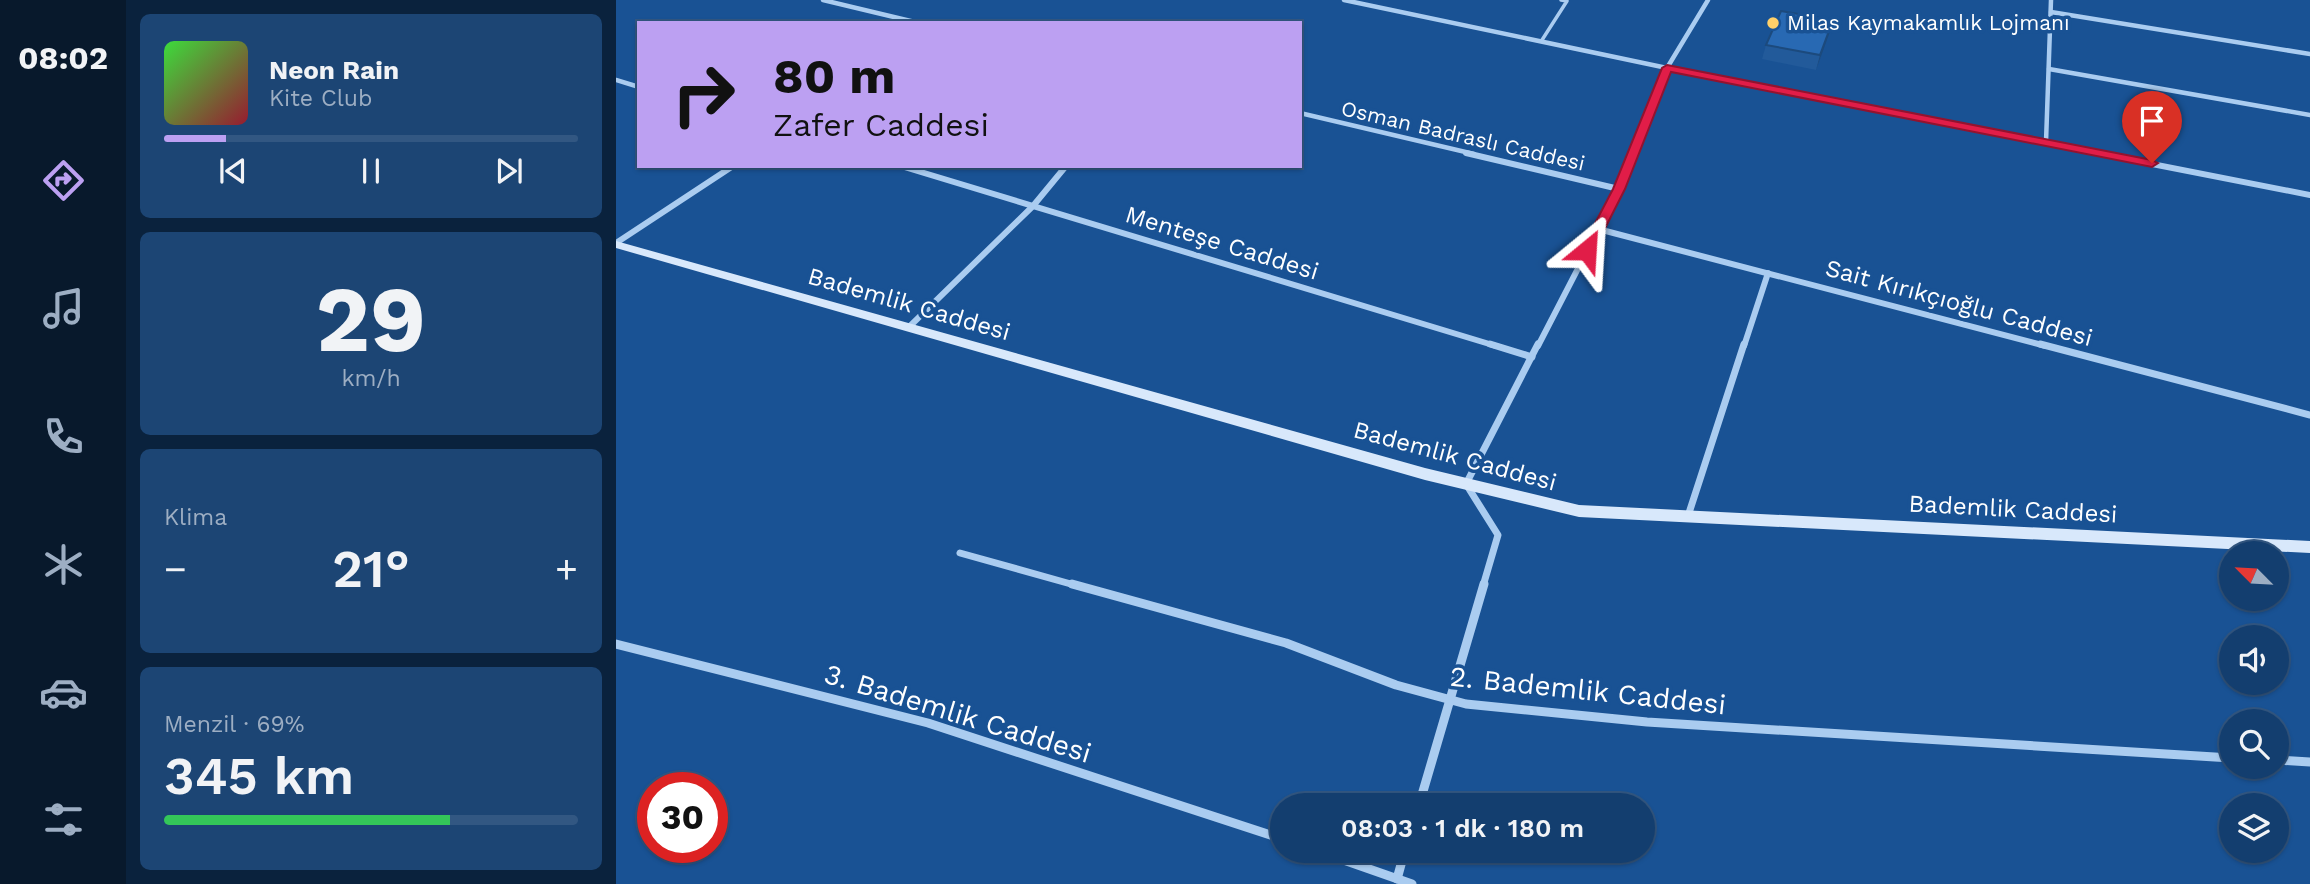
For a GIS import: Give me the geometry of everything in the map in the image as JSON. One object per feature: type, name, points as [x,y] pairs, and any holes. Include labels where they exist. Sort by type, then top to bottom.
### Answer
[{"type":"street","points":[[823,0],[911,21]]},
{"type":"street","points":[[1343,0],[1667,68],[2310,195]]},
{"type":"street","points":[[1423,793],[1497,535],[1466,484],[1619,189],[1667,68],[1708,0]]},
{"type":"street","points":[[2046,142],[2052,0]]},
{"type":"street","points":[[2051,12],[2310,54]]},
{"type":"street","points":[[2049,69],[2310,116]]},
{"type":"street","points":[[616,80],[637,86]]},
{"type":"street","name":"Osman Badraslı Caddesi","points":[[1302,113],[1619,189]]},
{"type":"street","points":[[616,243],[730,168]]},
{"type":"street","name":"Menteşe Caddesi","points":[[908,168],[1532,357]]},
{"type":"street","points":[[909,327],[1033,206],[1064,168]]},
{"type":"street","name":"Sait Kırıkçıoğlu Caddesi","points":[[1598,229],[2310,415]]},
{"type":"street","name":"Bademlik Caddesi","points":[[616,243],[1466,484],[1579,510],[2310,547]]},
{"type":"street","points":[[1688,516],[1768,273]]},
{"type":"street","name":"2. Bademlik Caddesi","points":[[960,553],[1286,643],[1396,685],[1450,702],[1647,722],[2219,757]]},
{"type":"street","name":"3. Bademlik Caddesi","points":[[616,644],[928,723],[1270,835]]},
{"type":"street","points":[[2289,761],[2310,762]]},
{"type":"street","points":[[1353,863],[1412,884]]},
{"type":"street","points":[[1397,878],[1401,863]]},
{"type":"lane","points":[[1542,40],[1567,1],[1561,0]]},
{"type":"building","points":[[1781,11],[1833,20],[1820,55],[1766,45]]},
{"type":"place","name":"Milas Kaymakamlık Lojmanı","points":[[1773,23]]},
{"type":"route","points":[[1587,250],[1619,189],[1667,68],[2152,163]]}]
